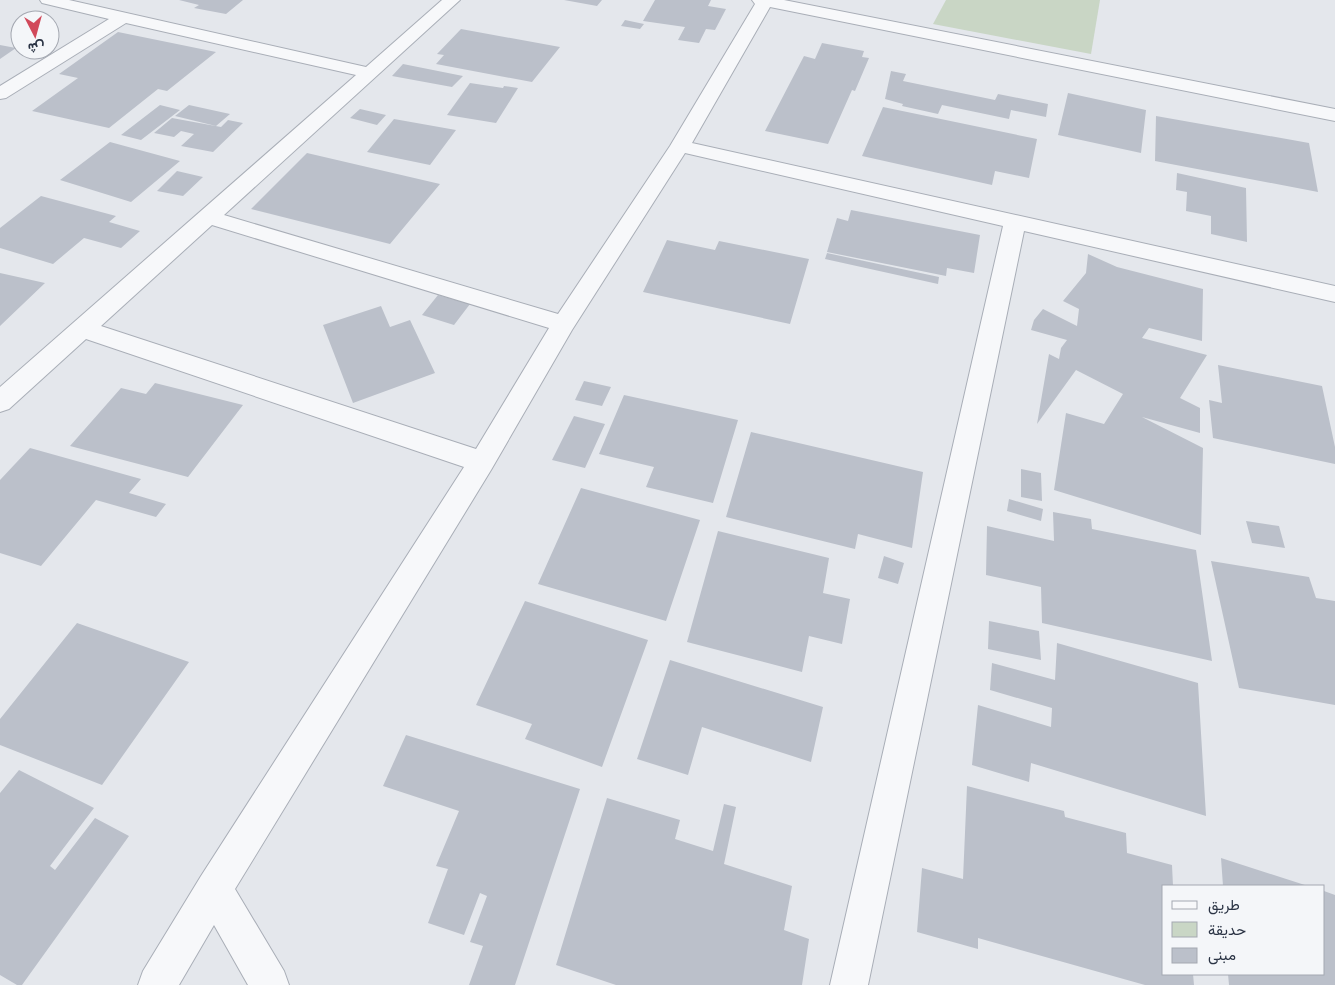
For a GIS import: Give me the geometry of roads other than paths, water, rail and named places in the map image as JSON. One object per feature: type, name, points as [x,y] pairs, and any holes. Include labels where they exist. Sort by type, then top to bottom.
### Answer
[{"type":"street","points":[[48,0],[370,73]]},
{"type":"street","points":[[0,402],[452,0]]},
{"type":"street","points":[[157,985],[214,889],[482,462],[564,324],[680,146],[762,0],[1335,115]]},
{"type":"street","points":[[0,94],[123,17]]},
{"type":"street","points":[[680,146],[1335,294]]},
{"type":"street","points":[[208,217],[564,324]]},
{"type":"street","points":[[849,985],[1015,222]]},
{"type":"street","points":[[82,329],[482,462]]},
{"type":"street","points":[[214,889],[270,985]]}]
